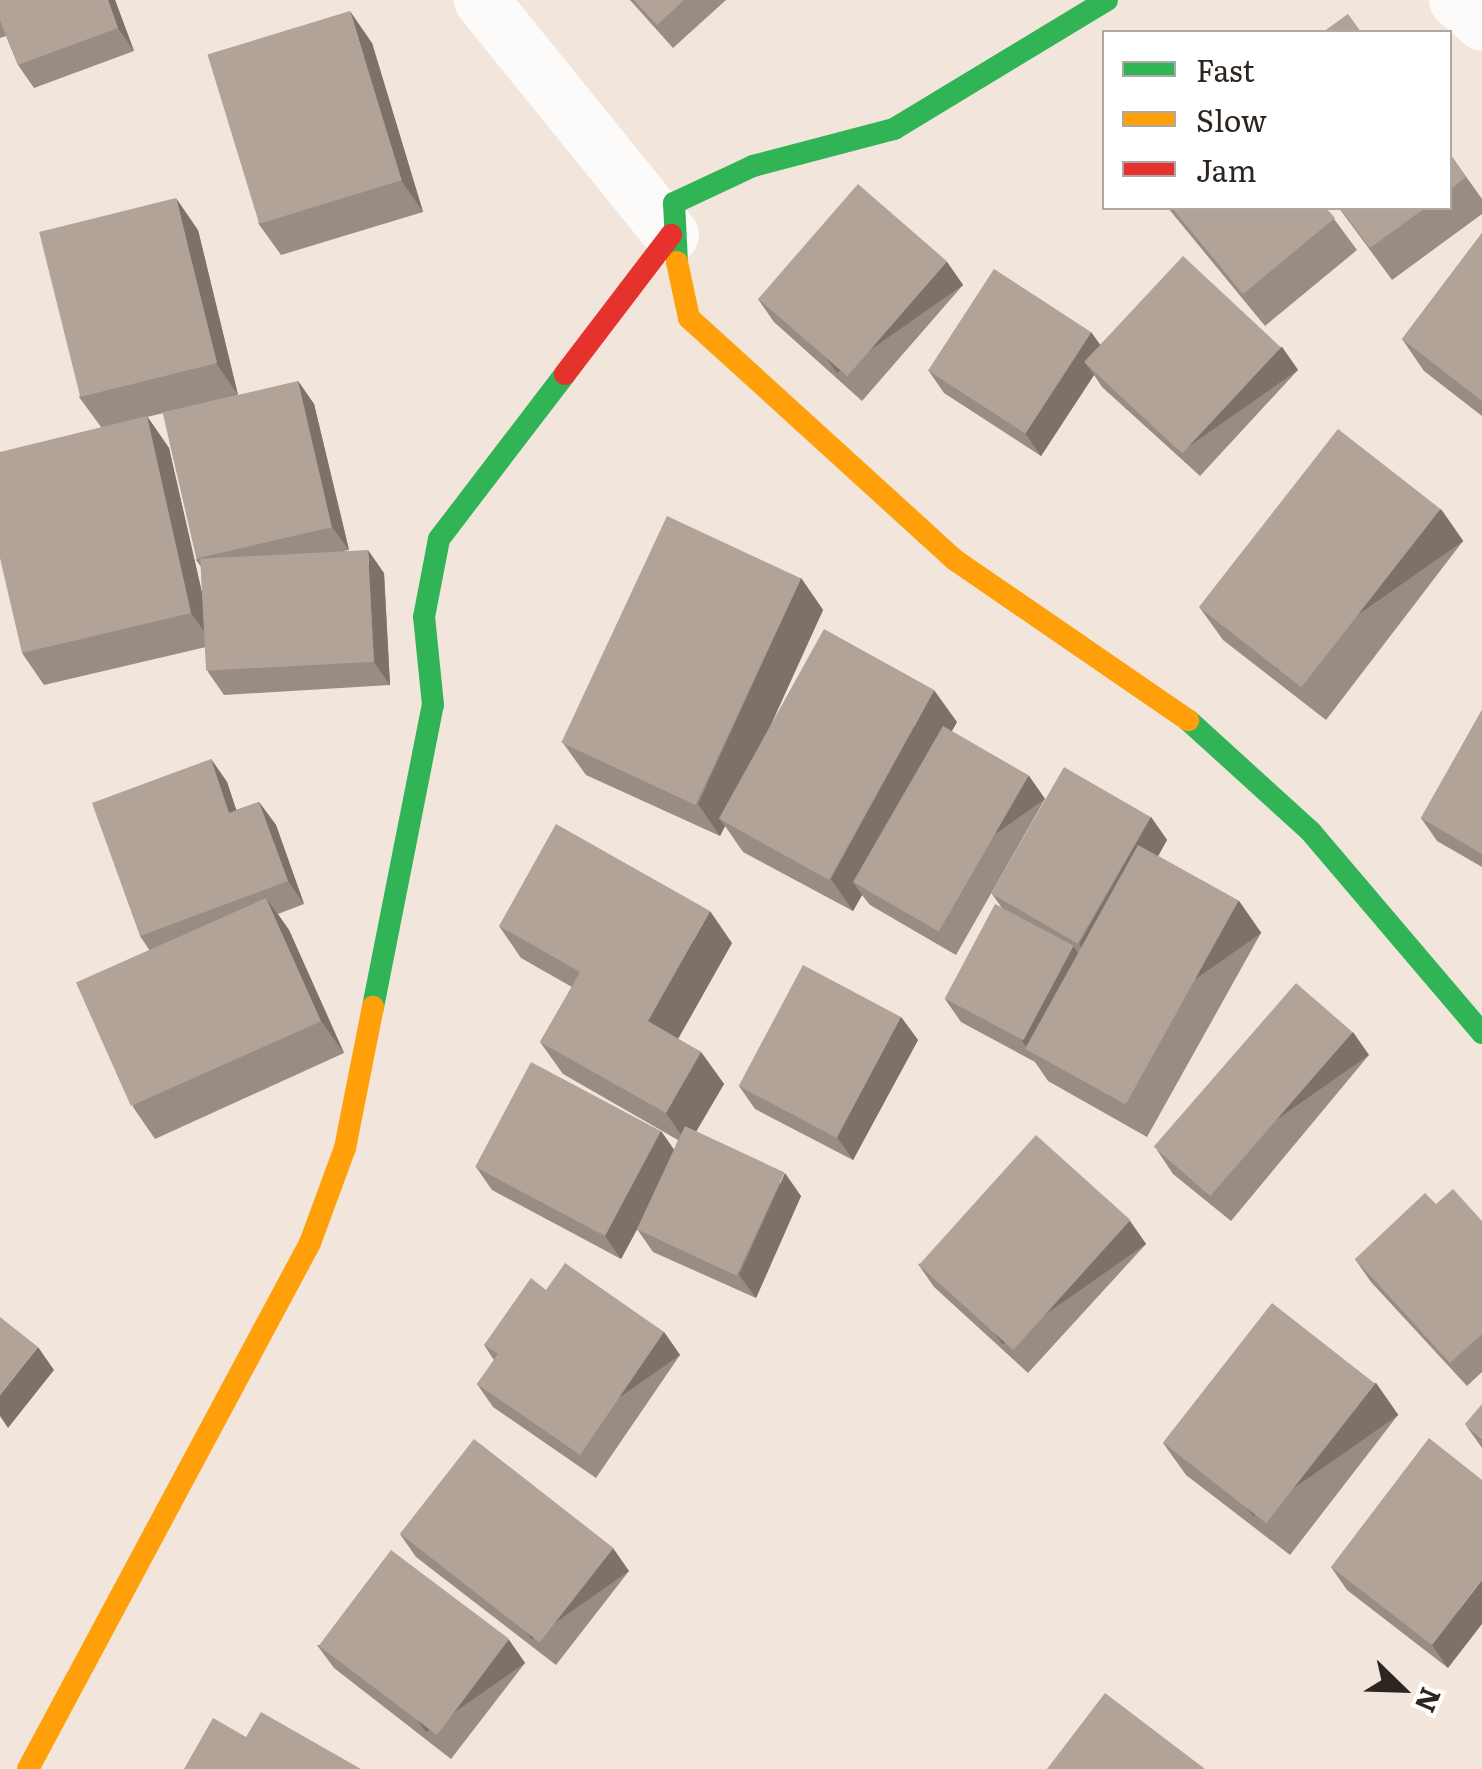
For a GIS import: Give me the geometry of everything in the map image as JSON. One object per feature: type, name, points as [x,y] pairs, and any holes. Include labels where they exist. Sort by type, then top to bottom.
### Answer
[{"type":"street","points":[[481,0],[670,235]]},
{"type":"street","points":[[1108,0],[894,129],[753,166],[674,203],[670,235],[689,318],[955,560],[1176,708],[1311,832],[1482,1033]]},
{"type":"street","points":[[1456,0],[1482,23]]},
{"type":"street","points":[[28,1769],[310,1243],[344,1148],[433,705],[424,617],[439,539],[670,235]]},
{"type":"building","points":[[0,0],[108,0],[118,28],[18,65],[0,20]]},
{"type":"building","points":[[634,0],[684,0],[657,25]]},
{"type":"building","points":[[350,11],[402,180],[259,224],[208,55]]},
{"type":"building","points":[[1348,14],[1360,30],[1326,30]]},
{"type":"building","points":[[1452,157],[1466,177],[1452,188]]},
{"type":"building","points":[[858,184],[947,261],[847,376],[758,299]]},
{"type":"building","points":[[176,198],[217,363],[80,397],[39,232]]},
{"type":"building","points":[[1174,210],[1328,210],[1335,218],[1243,294]]},
{"type":"building","points":[[1342,210],[1422,210],[1370,248]]},
{"type":"building","points":[[1482,233],[1482,401],[1402,339]]},
{"type":"building","points":[[1183,256],[1281,347],[1182,453],[1084,362]]},
{"type":"building","points":[[994,269],[1091,332],[1025,434],[928,370]]},
{"type":"building","points":[[298,381],[332,527],[196,558],[163,412]]},
{"type":"building","points":[[147,416],[191,613],[22,653],[0,558],[0,452]]},
{"type":"building","points":[[1338,429],[1440,509],[1301,687],[1199,607]]},
{"type":"building","points":[[667,516],[801,579],[695,805],[561,743]]},
{"type":"building","points":[[368,550],[374,662],[206,671],[200,559]]},
{"type":"building","points":[[824,629],[934,690],[829,880],[719,819]]},
{"type":"building","points":[[1482,710],[1482,854],[1421,818]]},
{"type":"building","points":[[943,726],[1029,776],[939,931],[853,882]]},
{"type":"building","points":[[211,759],[229,813],[259,802],[288,881],[140,936],[92,803]]},
{"type":"building","points":[[1064,767],[1151,817],[1078,943],[991,893]]},
{"type":"building","points":[[556,824],[710,911],[648,1021],[701,1052],[666,1113],[540,1042],[580,972],[499,926]]},
{"type":"building","points":[[1138,845],[1239,901],[1126,1105],[1025,1049]]},
{"type":"building","points":[[266,898],[321,1021],[131,1106],[76,983]]},
{"type":"building","points":[[995,904],[1074,946],[1023,1040],[945,998]]},
{"type":"building","points":[[803,965],[901,1017],[837,1138],[739,1086]]},
{"type":"building","points":[[1296,983],[1353,1032],[1210,1196],[1154,1147]]},
{"type":"building","points":[[531,1062],[661,1131],[605,1236],[475,1167]]},
{"type":"building","points":[[685,1126],[785,1172],[737,1276],[637,1229]]},
{"type":"building","points":[[1036,1135],[1130,1220],[1013,1350],[919,1265]]},
{"type":"building","points":[[1453,1189],[1482,1221],[1482,1334],[1450,1363],[1355,1259],[1425,1193],[1436,1204]]},
{"type":"building","points":[[565,1263],[664,1332],[580,1455],[477,1384],[498,1354],[484,1345],[531,1278],[546,1290]]},
{"type":"building","points":[[1272,1303],[1375,1384],[1266,1523],[1163,1442]]},
{"type":"building","points":[[0,1317],[38,1347],[0,1395]]},
{"type":"building","points":[[1482,1404],[1482,1439],[1465,1424]]},
{"type":"building","points":[[1429,1438],[1482,1480],[1482,1580],[1432,1645],[1331,1567]]},
{"type":"building","points":[[474,1439],[613,1548],[540,1643],[400,1534]]},
{"type":"building","points":[[391,1550],[509,1639],[437,1735],[319,1646]]},
{"type":"building","points":[[1105,1693],[1205,1769],[1047,1769]]},
{"type":"building","points":[[261,1712],[361,1769],[184,1769],[213,1718],[246,1737]]},
{"type":"traffic: fast","points":[[677,262],[674,203],[753,166],[894,129],[1107,0]]},
{"type":"traffic: fast","points":[[373,1007],[433,705],[424,617],[439,539],[565,374]]},
{"type":"traffic: fast","points":[[1188,720],[1311,832],[1482,1033]]},
{"type":"traffic: slow","points":[[677,262],[689,318],[955,560],[1188,720]]},
{"type":"traffic: slow","points":[[28,1769],[310,1243],[345,1148],[373,1007]]},
{"type":"traffic: jam","points":[[565,374],[671,235]]}]
